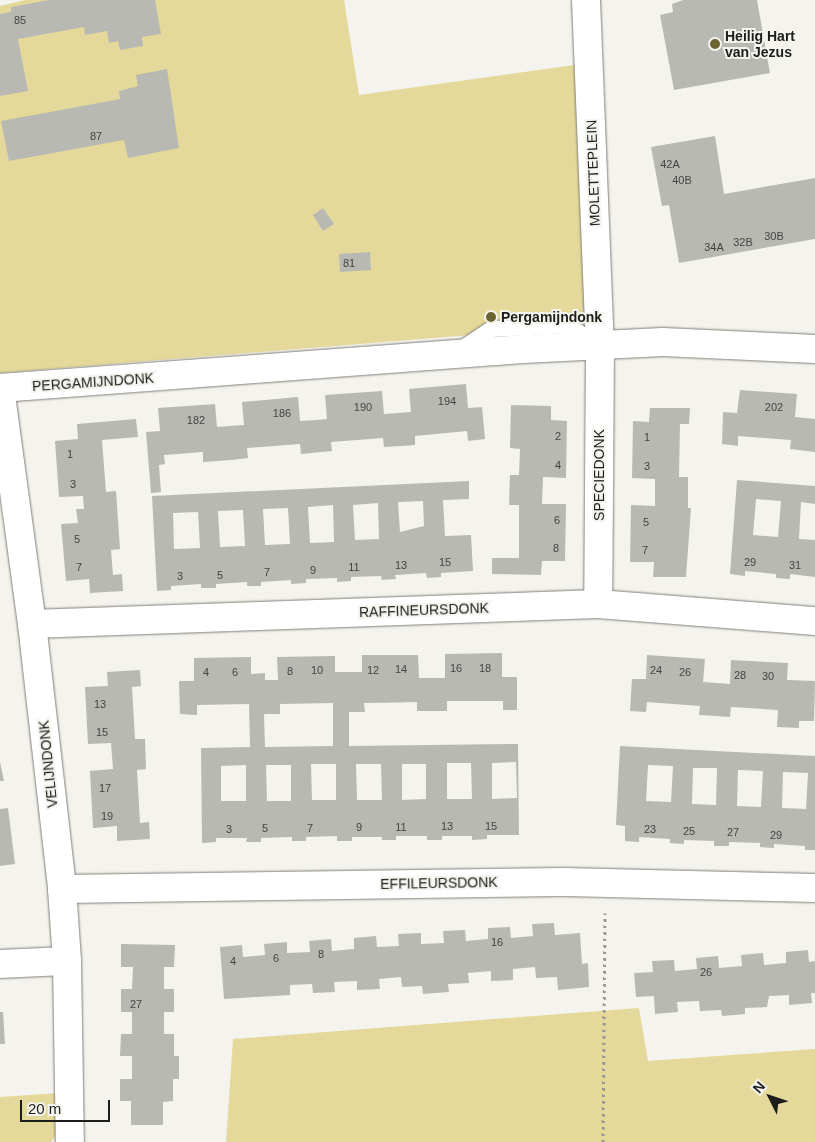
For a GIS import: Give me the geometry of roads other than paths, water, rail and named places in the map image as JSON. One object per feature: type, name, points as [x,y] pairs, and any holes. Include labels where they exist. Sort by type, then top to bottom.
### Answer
[{"type":"street","name":"MOLETTEPLEIN","points":[[586,0],[600,346]]},
{"type":"street","name":"PERGAMIJNDONK","points":[[0,388],[455,354],[663,342],[815,350]]},
{"type":"street","name":"SPECIEDONK","points":[[598,604],[600,346]]},
{"type":"street","name":"VELIJNDONK","points":[[0,388],[32,624],[62,889],[67,960],[70,1142]]},
{"type":"street","name":"RAFFINEURSDONK","points":[[32,624],[598,604],[815,621]]},
{"type":"street","name":"EFFILEURSDONK","points":[[62,889],[605,882],[815,888]]},
{"type":"street","points":[[0,964],[67,960]]},
{"type":"place","name":"Heilig Hart van Jezus","points":[[715,44]]},
{"type":"place","name":"Pergamijndonk","points":[[491,317]]}]
